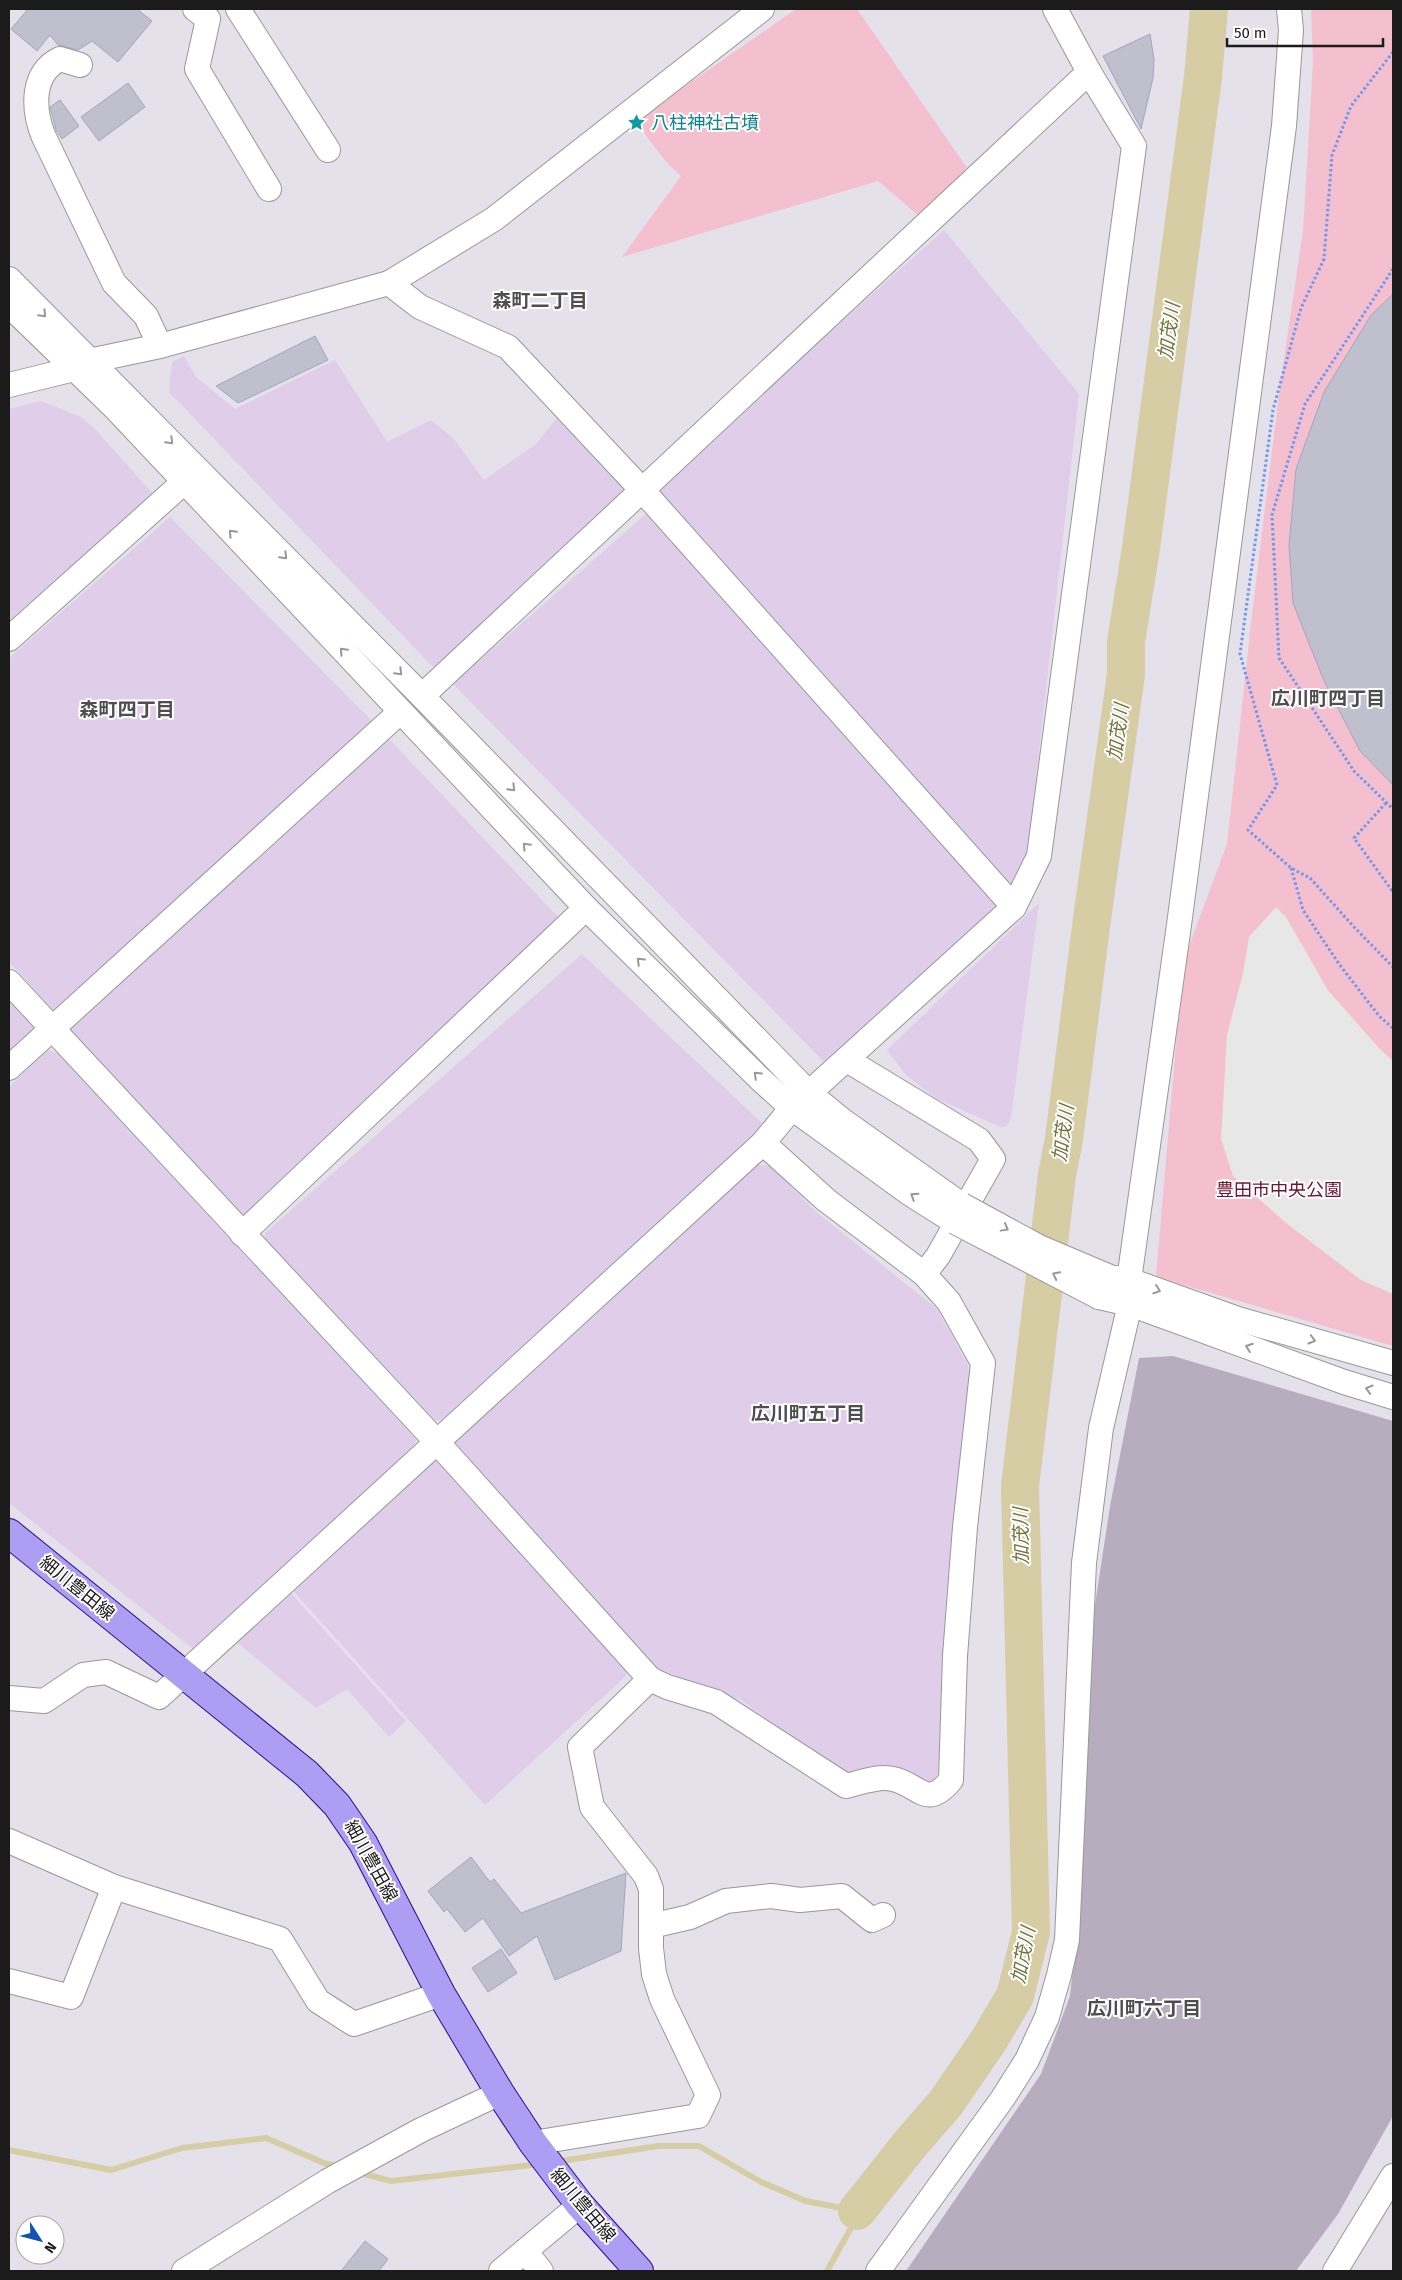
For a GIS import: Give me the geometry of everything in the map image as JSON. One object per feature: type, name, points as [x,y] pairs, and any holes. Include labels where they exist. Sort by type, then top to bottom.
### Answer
[{"type":"main road","name":"細川豊田線","points":[[9,1533],[307,1774],[337,1805],[363,1843],[441,1994],[500,2094],[533,2143],[580,2205],[640,2271]]},
{"type":"street","points":[[238,9],[328,150]]},
{"type":"street","points":[[9,385],[389,283],[494,220],[762,9]]},
{"type":"street","points":[[9,1698],[44,1701],[83,1675],[106,1672],[159,1696],[763,1142],[800,1100],[847,1060],[1014,906],[1038,856],[1134,146],[1089,72],[1055,9]]},
{"type":"street","points":[[1113,1285],[1179,925],[1284,126],[1291,30],[1289,9]]},
{"type":"street","points":[[208,12],[197,69],[269,189]]},
{"type":"street","points":[[80,65],[60,58],[51,63],[38,85],[35,102],[37,119],[114,283],[146,316],[160,346]]},
{"type":"street","points":[[422,696],[1089,72]]},
{"type":"street","points":[[9,279],[81,365]]},
{"type":"street","points":[[389,283],[420,307],[508,348],[643,491],[1014,906]]},
{"type":"street","points":[[9,305],[81,365],[127,408],[422,696],[800,1100]]},
{"type":"street","points":[[127,408],[184,482],[586,908],[800,1100],[842,1120],[959,1214],[1039,1247],[1113,1285],[1393,1363]]},
{"type":"street","points":[[9,639],[184,482]]},
{"type":"street","points":[[9,1068],[400,712]]},
{"type":"street","points":[[242,1234],[586,908]]},
{"type":"street","points":[[9,982],[436,1441],[650,1679],[667,1687],[716,1702],[846,1786],[883,1778],[894,1779],[921,1793],[933,1795],[943,1789],[951,1780],[955,1656],[965,1527],[983,1363],[949,1302],[924,1274],[826,1200],[763,1142]]},
{"type":"street","points":[[847,1060],[980,1140],[993,1159],[938,1256],[924,1274]]},
{"type":"street","points":[[1113,1285],[1130,1304],[1344,1382],[1393,1397]]},
{"type":"street","points":[[878,2271],[1003,2098],[1027,2060],[1047,2017],[1059,1975],[1067,1940],[1084,1563],[1101,1428],[1130,1304]]},
{"type":"street","points":[[533,2143],[698,2116],[708,2095],[662,1998],[654,1974],[651,1889],[646,1876],[592,1807],[580,1748],[650,1679]]},
{"type":"street","points":[[9,1841],[114,1887],[280,1939],[318,2001],[354,2024],[441,1994]]},
{"type":"street","points":[[9,1982],[71,1997],[114,1887]]},
{"type":"street","points":[[651,1926],[690,1917],[726,1901],[772,1896],[800,1900],[842,1896],[872,1920],[883,1915]]},
{"type":"street","points":[[184,2271],[334,2178],[421,2130],[500,2094]]},
{"type":"street","points":[[1335,2271],[1393,2176]]},
{"type":"street","points":[[501,2271],[580,2205]]},
{"type":"street","points":[[526,2251],[541,2271]]},
{"type":"path","points":[[1393,52],[1351,106],[1332,155],[1324,259],[1301,308],[1273,410],[1240,654],[1277,785],[1248,830],[1292,868],[1310,878],[1393,967]]},
{"type":"path","points":[[1393,269],[1305,404],[1272,515],[1279,658],[1354,771],[1393,809]]},
{"type":"path","points":[[1386,803],[1354,838],[1393,892]]},
{"type":"path","points":[[1292,868],[1302,910],[1345,972],[1379,1016],[1393,1028]]},
{"type":"shaded area","points":[[944,230],[1079,394],[1027,859],[1017,886],[1006,882],[660,499],[662,483]]},
{"type":"shaded area","points":[[184,356],[196,377],[235,409],[335,360],[387,442],[431,420],[454,439],[484,480],[536,444],[559,415],[624,488],[625,495],[435,669],[169,392],[172,362]]},
{"type":"shaded area","points":[[41,401],[81,417],[94,428],[153,494],[9,621],[9,409]]},
{"type":"shaded area","points":[[648,512],[999,901],[994,915],[824,1062],[453,684]]},
{"type":"shaded area","points":[[170,517],[373,722],[54,1011],[9,962],[9,658]]},
{"type":"shaded area","points":[[389,739],[561,920],[252,1214],[237,1216],[71,1038],[68,1026]]},
{"type":"shaded area","points":[[1039,903],[1011,1118],[1006,1127],[1001,1127],[937,1099],[906,1075],[887,1050]]},
{"type":"shaded area","points":[[1276,907],[1286,917],[1327,989],[1378,1047],[1393,1061],[1393,1294],[1361,1280],[1286,1223],[1233,1176],[1221,1139],[1227,1035],[1243,973],[1249,937]]},
{"type":"shaded area","points":[[582,954],[764,1125],[442,1420],[429,1421],[265,1245],[265,1233]]},
{"type":"shaded area","points":[[9,993],[34,1021],[33,1033],[9,1056]]},
{"type":"shaded area","points":[[48,1050],[59,1054],[417,1438],[412,1452],[193,1649],[9,1503],[9,1087]]},
{"type":"shaded area","points":[[752,1164],[771,1166],[814,1210],[937,1309],[968,1365],[970,1388],[943,1774],[937,1784],[918,1782],[896,1766],[846,1773],[831,1767],[741,1700],[713,1691],[652,1666],[457,1451],[455,1438]]},
{"type":"shaded area","points":[[1173,1356],[1393,1421],[1393,2116],[1338,2214],[1296,2271],[906,2271],[1041,2074],[1070,1996],[1080,1901],[1088,1651],[1110,1506],[1139,1358]]},
{"type":"shaded area","points":[[429,1460],[443,1461],[627,1663],[626,1676],[485,1805],[290,1587]]},
{"type":"shaded area","points":[[288,1590],[406,1721],[389,1737],[347,1689],[316,1708],[233,1639]]},
{"type":"green space","points":[[796,9],[857,9],[967,168],[919,216],[878,181],[622,257],[681,176],[667,163],[635,121]]},
{"type":"green space","name":"豊田市中央公園","points":[[1311,9],[1393,9],[1393,1346],[1156,1277],[1183,962],[1227,844],[1252,614],[1280,386],[1303,231],[1313,63]]},
{"type":"building","points":[[28,9],[137,9],[152,21],[118,62],[92,41],[78,50],[58,45],[50,35],[37,51],[11,29]]},
{"type":"building","points":[[1150,34],[1154,59],[1153,78],[1141,129],[1103,56]]},
{"type":"building","points":[[128,83],[145,107],[99,141],[81,117]]},
{"type":"building","points":[[60,100],[79,126],[62,139],[56,130],[50,107]]},
{"type":"building","points":[[1393,294],[1393,785],[1360,751],[1324,681],[1293,603],[1289,545],[1296,469],[1324,392],[1371,315]]},
{"type":"building","points":[[315,336],[328,360],[238,403],[216,386]]},
{"type":"building","points":[[471,1857],[490,1882],[494,1879],[521,1913],[626,1873],[621,1951],[555,1980],[537,1936],[509,1956],[483,1918],[465,1932],[447,1909],[444,1912],[428,1891]]},
{"type":"building","points":[[501,1949],[517,1973],[488,1992],[472,1968]]},
{"type":"building","points":[[365,2241],[388,2259],[379,2271],[341,2271]]},
{"type":"waterway","name":"加茂川","points":[[857,2211],[910,2144],[945,2104],[989,2040],[1015,1996],[1031,1932],[1020,1486],[1057,1175],[1064,1139],[1126,674],[1126,642],[1141,548],[1203,77],[1209,9]]},
{"type":"waterway","points":[[9,2150],[111,2170],[182,2148],[266,2138],[324,2163],[340,2167]]},
{"type":"waterway","points":[[555,2162],[658,2146],[699,2146],[761,2182],[806,2201],[857,2211],[856,2219],[827,2271]]},
{"type":"waterway","points":[[357,2172],[391,2181],[540,2164]]},
{"type":"place","name":"八柱神社古墳","points":[[637,123]]},
{"type":"district","name":"森町二丁目","points":[[540,300]]},
{"type":"district","name":"広川町四丁目","points":[[1328,698]]},
{"type":"district","name":"森町四丁目","points":[[127,709]]},
{"type":"district","name":"広川町五丁目","points":[[808,1413]]},
{"type":"district","name":"広川町六丁目","points":[[1144,2008]]}]
